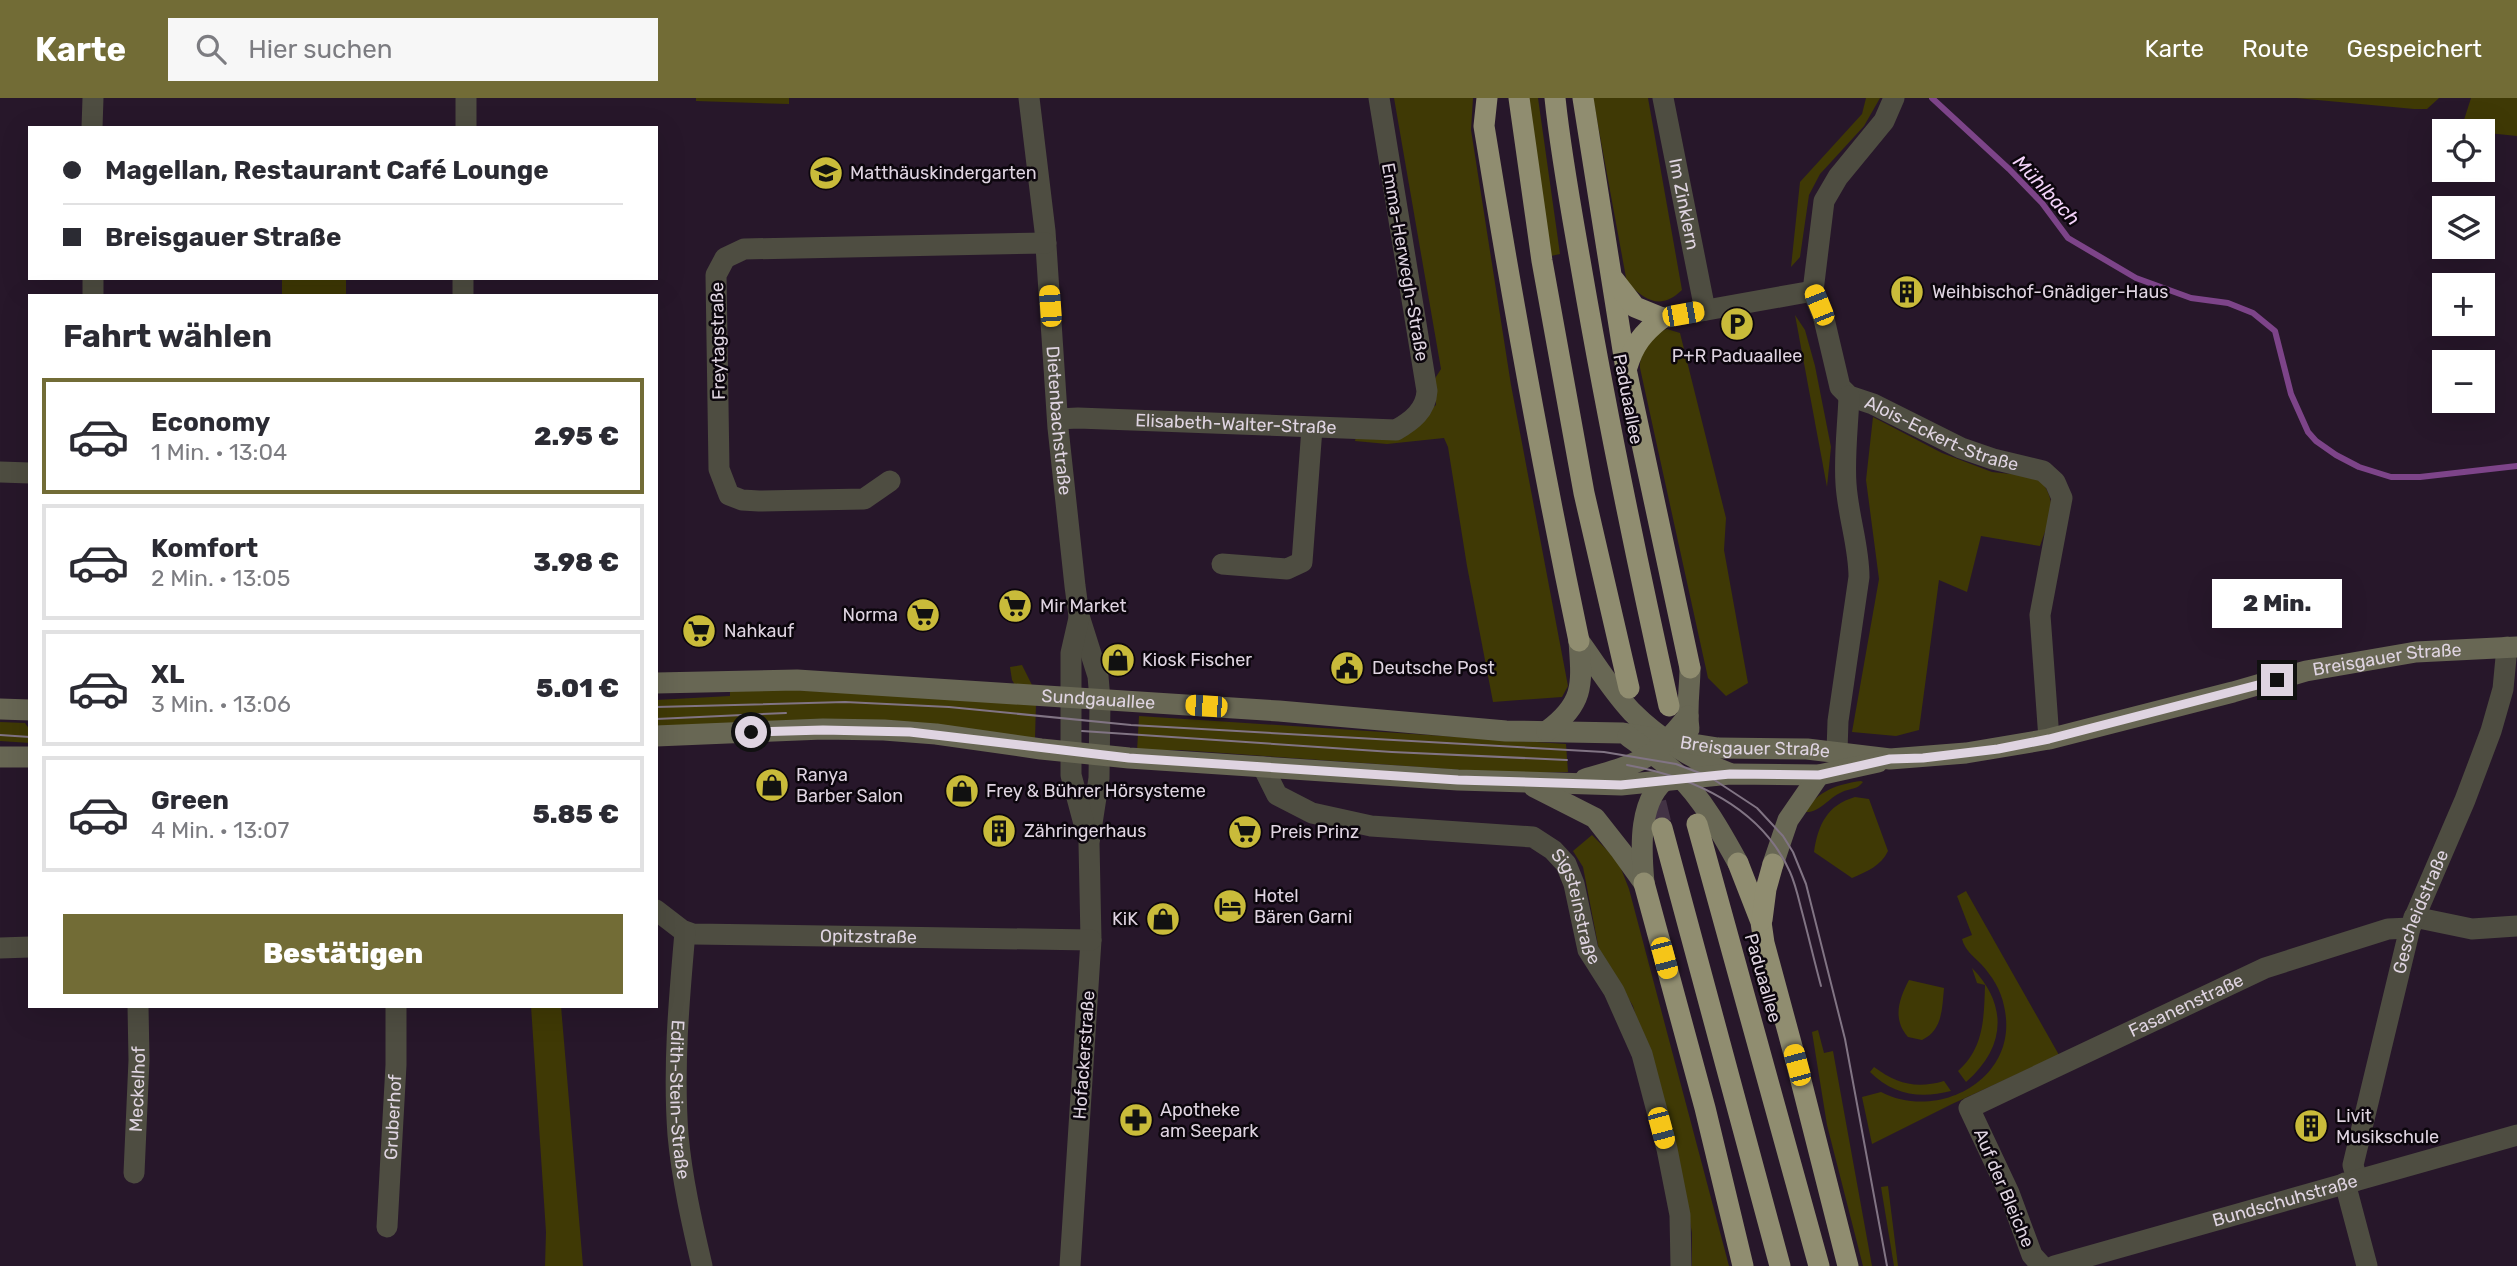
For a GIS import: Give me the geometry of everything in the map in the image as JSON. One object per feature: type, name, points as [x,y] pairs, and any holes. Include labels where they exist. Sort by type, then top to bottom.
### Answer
[{"type":"highway","points":[[1487,98],[1484,126],[1512,298],[1544,477],[1579,641]]},
{"type":"highway","points":[[1520,98],[1542,261],[1620,687]]},
{"type":"highway","name":"Paduaallee","points":[[1555,98],[1558,132],[1595,347],[1628,519],[1669,706]]},
{"type":"highway","points":[[1583,98],[1626,369],[1690,668]]},
{"type":"highway","points":[[1611,275],[1634,307],[1662,318],[1642,334],[1626,369]]},
{"type":"highway","name":"Paduaallee","points":[[1700,815],[1819,1266]]},
{"type":"highway","points":[[1653,828],[1780,1266]]},
{"type":"highway","points":[[1738,863],[1761,922],[1764,943],[1847,1266]]},
{"type":"highway","points":[[1761,922],[1773,864]]},
{"type":"highway","points":[[1644,883],[1705,1108],[1743,1266]]},
{"type":"street","points":[[92,126],[93,98]]},
{"type":"street","points":[[466,98],[466,126]]},
{"type":"street","name":"Dietenbachstraße","points":[[1029,98],[1046,243],[1058,419],[1079,616],[1098,676],[1099,744]]},
{"type":"street","name":"Emma-Herwegh-Straße","points":[[1379,98],[1427,390],[1427,401],[1412,421]]},
{"type":"street","name":"Im Zinklern","points":[[1662,98],[1705,310]]},
{"type":"street","name":"Alois-Eckert-Straße","points":[[1894,98],[1884,121],[1838,177],[1824,201],[1813,291],[1824,319],[1840,387],[1849,396],[1872,404],[1961,448],[2042,471],[2054,482],[2062,498],[2040,615],[2049,739]]},
{"type":"street","name":"Freytagstraße","points":[[890,481],[864,499],[759,502],[729,495],[719,469],[716,275],[725,258],[744,249],[1046,243]]},
{"type":"street","points":[[1662,318],[1813,291]]},
{"type":"street","points":[[1840,761],[1841,695],[1859,577],[1859,556],[1846,483],[1849,396]]},
{"type":"street","name":"Elisabeth-Walter-Straße","points":[[1058,419],[1396,430],[1412,421]]},
{"type":"street","points":[[1222,565],[1287,569],[1302,562],[1312,428]]},
{"type":"street","points":[[0,472],[28,473]]},
{"type":"street","name":"Dietenbachstraße","points":[[1071,740],[1071,653],[1079,616]]},
{"type":"street","points":[[1579,641],[1620,687],[1632,711],[1664,743],[1698,764]]},
{"type":"street","points":[[1546,731],[1562,719],[1580,693],[1582,675],[1579,641]]},
{"type":"street","name":"Breisgauer Straße","points":[[1633,774],[1807,749],[1840,761],[1966,753],[2049,739],[2306,671],[2416,652],[2512,647]]},
{"type":"street","name":"Gescheidstraße","points":[[2367,1266],[2351,1182],[2353,1165],[2412,922],[2465,800],[2491,731],[2512,647]]},
{"type":"street","points":[[1690,668],[1689,707],[1698,764],[1700,815],[1724,836],[1738,863]]},
{"type":"street","name":"Sundgauallee","points":[[658,683],[797,680],[1279,711],[1506,731],[1623,733],[1664,743]]},
{"type":"street","points":[[658,736],[884,730],[936,734],[1041,749],[1071,740],[1263,767],[1566,784],[1633,774],[1664,743],[1689,707]]},
{"type":"street","points":[[0,709],[28,710]]},
{"type":"street","name":"Hofackerstraße","points":[[1071,740],[1071,775],[1089,843]]},
{"type":"street","name":"Breisgauer Straße","points":[[1664,743],[1698,764],[1819,775],[1840,761]]},
{"type":"street","name":"Hofackerstraße","points":[[1070,1266],[1091,940],[1089,843],[1100,778],[1099,744]]},
{"type":"street","points":[[0,757],[28,757]]},
{"type":"street","points":[[1644,883],[1641,850],[1653,828],[1653,796],[1698,764]]},
{"type":"street","name":"Sigsteinstraße","points":[[1263,767],[1277,795],[1312,813],[1371,826],[1533,837],[1553,850],[1566,864],[1574,884],[1588,950],[1614,990],[1642,1054],[1667,1149],[1680,1216],[1681,1266]]},
{"type":"street","points":[[1773,864],[1788,820],[1819,775]]},
{"type":"street","points":[[1525,783],[1595,818],[1644,883]]},
{"type":"street","points":[[658,912],[685,932]]},
{"type":"street","name":"Fasanenstraße","points":[[1969,1108],[2265,968],[2412,922],[2472,929],[2517,926]]},
{"type":"street","name":"Opitzstraße","points":[[685,932],[1091,940]]},
{"type":"street","name":"Edith-Stein-Straße","points":[[685,932],[677,1036],[678,1136],[702,1266]]},
{"type":"street","points":[[0,948],[28,947]]},
{"type":"street","name":"Meckelhof","points":[[134,1173],[139,1060],[138,1008]]},
{"type":"street","name":"Gruberhof","points":[[387,1227],[397,1065],[396,1008]]},
{"type":"street","name":"Auf der Bleiche","points":[[1969,1108],[2032,1255],[2042,1266]]},
{"type":"street","name":"Bundschuhstraße","points":[[2053,1266],[2517,1135]]},
{"type":"shaded area","points":[[696,98],[789,98],[789,104],[696,101]]},
{"type":"shaded area","points":[[1394,98],[1473,98],[1471,130],[1511,385],[1568,686],[1562,697],[1493,702],[1448,447],[1444,438],[1387,444],[1355,441],[1356,436],[1430,410],[1436,405],[1434,380],[1441,369]]},
{"type":"shaded area","points":[[1529,98],[1538,98],[1560,254],[1551,256]]},
{"type":"shaded area","points":[[1593,98],[1648,98],[1682,290],[1667,300],[1653,301],[1627,283]]},
{"type":"shaded area","points":[[1866,98],[1880,98],[1864,126],[1820,174],[1809,195],[1800,257],[1791,267],[1800,182],[1862,114]]},
{"type":"shaded area","points":[[2296,98],[2439,98],[2427,109],[2414,109]]},
{"type":"shaded area","points":[[2471,98],[2517,98],[2517,136],[2495,134],[2495,119],[2464,119]]},
{"type":"shaded area","points":[[282,280],[346,280],[346,294],[282,294]]},
{"type":"shaded area","points":[[1795,315],[1805,330],[1815,366],[1831,447],[1827,487]]},
{"type":"shaded area","points":[[1667,329],[1680,333],[1726,518],[1724,550],[1748,683],[1726,696],[1708,678],[1640,368],[1648,344],[1661,331]]},
{"type":"shaded area","points":[[1873,417],[1942,453],[1992,472],[2038,477],[2045,486],[2051,503],[2050,518],[2040,546],[1981,536],[1967,592],[1939,580],[1919,730],[1896,736],[1852,732],[1879,579],[1866,480]]},
{"type":"shaded area","points":[[1022,665],[1032,685],[1015,685],[1012,680],[1010,667]]},
{"type":"shaded area","points":[[730,686],[1036,704],[1035,738],[658,728],[658,700],[730,696]]},
{"type":"shaded area","points":[[1139,716],[1566,744],[1568,772],[1504,773],[1180,750],[1137,751]]},
{"type":"shaded area","points":[[0,722],[25,723],[28,727],[28,743],[0,741]]},
{"type":"shaded area","points":[[1863,782],[1858,786],[1837,795],[1820,808],[1805,812],[1816,799],[1829,790]]},
{"type":"shaded area","points":[[1855,797],[1869,799],[1888,851],[1877,865],[1852,878],[1814,852],[1818,833],[1826,817],[1837,805]]},
{"type":"shaded area","points":[[1592,835],[1618,861],[1629,889],[1729,1266],[1692,1266],[1692,1233],[1684,1188],[1633,1006],[1599,950],[1583,867],[1573,851]]},
{"type":"shaded area","points":[[1966,891],[2059,1055],[1872,1144],[1862,1097],[1881,1092],[1904,1100],[1927,1101],[1950,1097],[1971,1087],[1988,1073],[2000,1054],[2006,1032],[2003,1000],[1992,978],[1967,950],[1962,939],[1972,935],[1957,896]]},
{"type":"shaded area","points":[[1972,968],[1984,982],[1992,997],[1997,1012],[1997,1027],[1989,1055],[1966,1082],[1958,1071],[1967,1062],[1978,1042],[1984,1009],[1985,985],[1977,983]]},
{"type":"shaded area","points":[[1909,980],[1944,988],[1938,1024],[1929,1036],[1922,1040],[1908,1037],[1900,1023],[1900,1002]]},
{"type":"shaded area","points":[[531,1008],[561,1008],[583,1266],[545,1266],[546,1232]]},
{"type":"shaded area","points":[[1818,1030],[1824,1053],[1833,1051],[1872,1266],[1863,1266],[1827,1125],[1812,1032]]},
{"type":"shaded area","points":[[1874,1067],[1899,1081],[1916,1085],[1944,1081],[1951,1091],[1918,1095],[1898,1090],[1870,1072]]},
{"type":"shaded area","points":[[1888,1186],[1898,1266],[1894,1266],[1881,1187]]},
{"type":"waterway","name":"Mühlbach","points":[[1932,98],[2009,169],[2042,203],[2068,238],[2136,278],[2191,298],[2228,303],[2253,313],[2275,331],[2291,394],[2308,432],[2336,455],[2359,467],[2391,477],[2420,477],[2517,466]]},
{"type":"tunnel","points":[[1641,742],[1662,828]]},
{"type":"tram line","points":[[658,707],[845,702],[949,707],[1131,725],[1604,752],[1676,764],[1710,777],[1757,808],[1783,836],[1793,852],[1806,884],[1845,1039],[1887,1266]]},
{"type":"tram line","points":[[658,719],[786,713]]},
{"type":"tram line","points":[[1082,731],[1392,752],[1567,760]]},
{"type":"tram line","points":[[0,735],[28,737]]},
{"type":"tram line","points":[[1627,765],[1652,770],[1700,787],[1743,813],[1762,830],[1777,849],[1792,876],[1821,986]]},
{"type":"place","name":"Matthäuskindergarten","points":[[826,173]]},
{"type":"place","name":"Weihbischof-Gnädiger-Haus","points":[[1907,292]]},
{"type":"place","name":"P+R Paduaallee","points":[[1737,324]]},
{"type":"place","name":"Mir Market","points":[[1015,606]]},
{"type":"place","name":"Norma","points":[[923,615]]},
{"type":"place","name":"Nahkauf","points":[[699,631]]},
{"type":"place","name":"Kiosk Fischer","points":[[1118,660]]},
{"type":"place","name":"Deutsche Post","points":[[1347,668]]},
{"type":"place","name":"Ranya Barber Salon","points":[[772,785]]},
{"type":"place","name":"Frey & Bührer Hörsysteme","points":[[962,791]]},
{"type":"place","name":"Zähringerhaus","points":[[999,831]]},
{"type":"place","name":"Preis Prinz","points":[[1245,832]]},
{"type":"place","name":"Hotel Bären Garni","points":[[1230,906]]},
{"type":"place","name":"KiK","points":[[1163,919]]},
{"type":"place","name":"Apotheke am Seepark","points":[[1136,1120]]},
{"type":"place","name":"Livit Musikschule","points":[[2311,1126]]},
{"type":"route","points":[[751,732],[884,730],[1129,758],[1458,780],[1621,785],[1730,774],[1819,775],[1890,759],[1998,749],[2049,739],[2277,680]]}]
